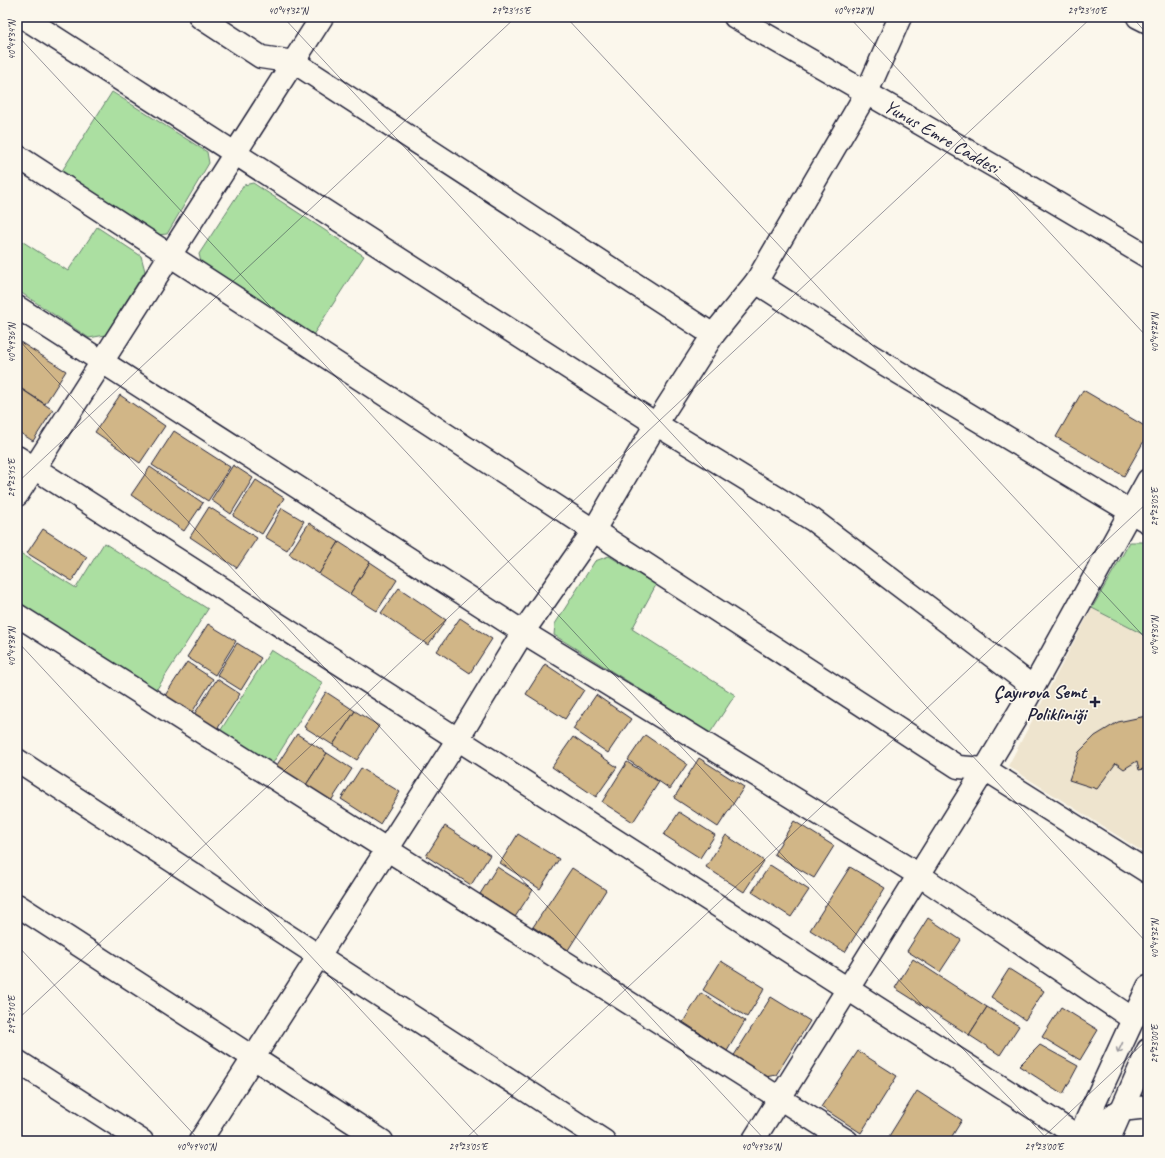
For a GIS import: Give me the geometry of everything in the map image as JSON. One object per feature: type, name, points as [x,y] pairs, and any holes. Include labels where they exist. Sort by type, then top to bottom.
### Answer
[{"type":"street","points":[[23,17],[656,424],[813,520],[1033,687]]},
{"type":"street","points":[[200,17],[261,57],[294,62],[713,335]]},
{"type":"street","points":[[17,495],[26,462],[102,361],[322,17]]},
{"type":"street","name":"Yunus Emre Caddesi","points":[[735,17],[867,92],[1148,257]]},
{"type":"street","points":[[200,1141],[458,739],[523,632],[594,530],[656,424],[713,335],[756,282],[867,92],[900,17]]},
{"type":"street","points":[[1138,17],[1148,22]]},
{"type":"street","points":[[17,156],[958,767],[985,769],[1148,872]]},
{"type":"street","points":[[756,282],[873,357],[1139,517]]},
{"type":"street","points":[[17,307],[523,632],[919,875],[1133,1019]]},
{"type":"street","points":[[26,462],[848,989],[1080,1140]]},
{"type":"street","points":[[753,1141],[985,769],[1033,687],[1139,517],[1148,480]]},
{"type":"street","points":[[17,615],[847,1141]]},
{"type":"street","points":[[17,760],[604,1141]]},
{"type":"street","points":[[17,905],[382,1141]]},
{"type":"street","points":[[1080,1140],[1148,987]]},
{"type":"street","points":[[1108,1141],[1148,1050]]},
{"type":"street","points":[[17,1061],[142,1141]]},
{"type":"street","points":[[1080,1140],[1121,1110],[1148,1107]]},
{"type":"shaded area","name":"Çayırova Semt Polikliniği","points":[[1092,608],[1148,637],[1148,855],[1008,766]]},
{"type":"green space","points":[[112,92],[207,152],[209,163],[167,234],[157,235],[60,174]]},
{"type":"green space","points":[[253,183],[364,256],[313,335],[202,266],[199,254],[244,185]]},
{"type":"green space","points":[[97,227],[141,256],[145,271],[105,335],[89,338],[17,290],[17,238],[68,271]]},
{"type":"green space","points":[[1130,542],[1148,542],[1148,637],[1092,608]]},
{"type":"green space","points":[[104,543],[208,609],[155,692],[17,604],[17,551],[76,588]]},
{"type":"green space","points":[[609,556],[656,585],[632,629],[735,695],[710,733],[554,635],[555,624],[595,561]]},
{"type":"green space","points":[[271,650],[323,683],[271,766],[219,733]]},
{"type":"building","points":[[17,340],[66,371],[45,404],[17,386]]},
{"type":"building","points":[[17,386],[53,410],[33,441],[17,431]]},
{"type":"building","points":[[1083,390],[1148,428],[1148,434],[1124,476],[1056,437]]},
{"type":"building","points":[[120,395],[165,426],[140,463],[95,432]]},
{"type":"building","points":[[174,431],[230,467],[208,501],[152,465]]},
{"type":"building","points":[[233,465],[253,478],[231,514],[211,500]]},
{"type":"building","points":[[150,467],[203,503],[184,531],[131,495]]},
{"type":"building","points":[[256,480],[284,498],[262,534],[233,516]]},
{"type":"building","points":[[209,507],[257,538],[237,568],[190,537]]},
{"type":"building","points":[[282,508],[304,521],[287,550],[265,537]]},
{"type":"building","points":[[309,523],[339,542],[319,574],[289,554]]},
{"type":"building","points":[[43,529],[87,557],[72,581],[27,553]]},
{"type":"building","points":[[339,542],[370,562],[350,594],[319,574]]},
{"type":"building","points":[[370,562],[397,580],[377,611],[350,594]]},
{"type":"building","points":[[399,588],[446,620],[428,645],[381,613]]},
{"type":"building","points":[[460,618],[492,639],[470,673],[437,651]]},
{"type":"building","points":[[208,624],[236,641],[215,675],[187,657]]},
{"type":"building","points":[[237,643],[261,658],[241,690],[217,675]]},
{"type":"building","points":[[187,662],[213,679],[189,717],[162,700]]},
{"type":"building","points":[[545,664],[584,690],[565,719],[526,694]]},
{"type":"building","points":[[217,679],[240,694],[216,731],[193,716]]},
{"type":"building","points":[[326,692],[355,711],[333,745],[304,727]]},
{"type":"building","points":[[596,695],[631,719],[608,753],[573,729]]},
{"type":"building","points":[[355,711],[379,726],[357,760],[333,745]]},
{"type":"building","points":[[1148,716],[1148,768],[1139,770],[1137,761],[1124,769],[1116,763],[1097,789],[1069,780],[1079,752],[1095,736],[1118,722]]},
{"type":"building","points":[[297,734],[327,753],[304,788],[275,768]]},
{"type":"building","points":[[645,735],[687,764],[670,789],[628,760]]},
{"type":"building","points":[[573,737],[617,767],[596,797],[552,767]]},
{"type":"building","points":[[327,753],[352,769],[329,804],[304,788]]},
{"type":"building","points":[[699,758],[744,787],[718,827],[674,798]]},
{"type":"building","points":[[627,762],[659,782],[633,822],[602,802]]},
{"type":"building","points":[[361,768],[400,792],[380,824],[341,799]]},
{"type":"building","points":[[679,812],[715,835],[700,858],[664,835]]},
{"type":"building","points":[[794,821],[834,846],[814,878],[774,854]]},
{"type":"building","points":[[445,826],[490,855],[471,885],[426,856]]},
{"type":"building","points":[[518,834],[559,859],[540,889],[500,863]]},
{"type":"building","points":[[726,835],[764,861],[744,892],[706,867]]},
{"type":"building","points":[[770,865],[809,890],[791,917],[752,892]]},
{"type":"building","points":[[497,867],[533,890],[515,917],[480,894]]},
{"type":"building","points":[[850,867],[885,888],[845,952],[810,930]]},
{"type":"building","points":[[572,868],[606,890],[568,950],[533,927]]},
{"type":"building","points":[[928,918],[961,940],[940,972],[907,951]]},
{"type":"building","points":[[913,959],[987,1007],[969,1035],[895,988]]},
{"type":"building","points":[[721,961],[765,988],[747,1017],[703,990]]},
{"type":"building","points":[[1009,969],[1044,991],[1025,1020],[991,997]]},
{"type":"building","points":[[701,993],[745,1021],[727,1051],[683,1022]]},
{"type":"building","points":[[771,997],[810,1021],[776,1075],[765,1077],[733,1057]]},
{"type":"building","points":[[987,1007],[1019,1026],[1000,1055],[969,1035]]},
{"type":"building","points":[[1061,1007],[1098,1030],[1080,1060],[1042,1037]]},
{"type":"building","points":[[1040,1045],[1078,1066],[1063,1094],[1019,1066]]},
{"type":"building","points":[[858,1051],[897,1076],[861,1133],[821,1107]]},
{"type":"building","points":[[917,1091],[962,1120],[949,1141],[886,1141]]},
{"type":"place","name":"Çayırova Semt Polikliniği","points":[[1095,702]]}]
